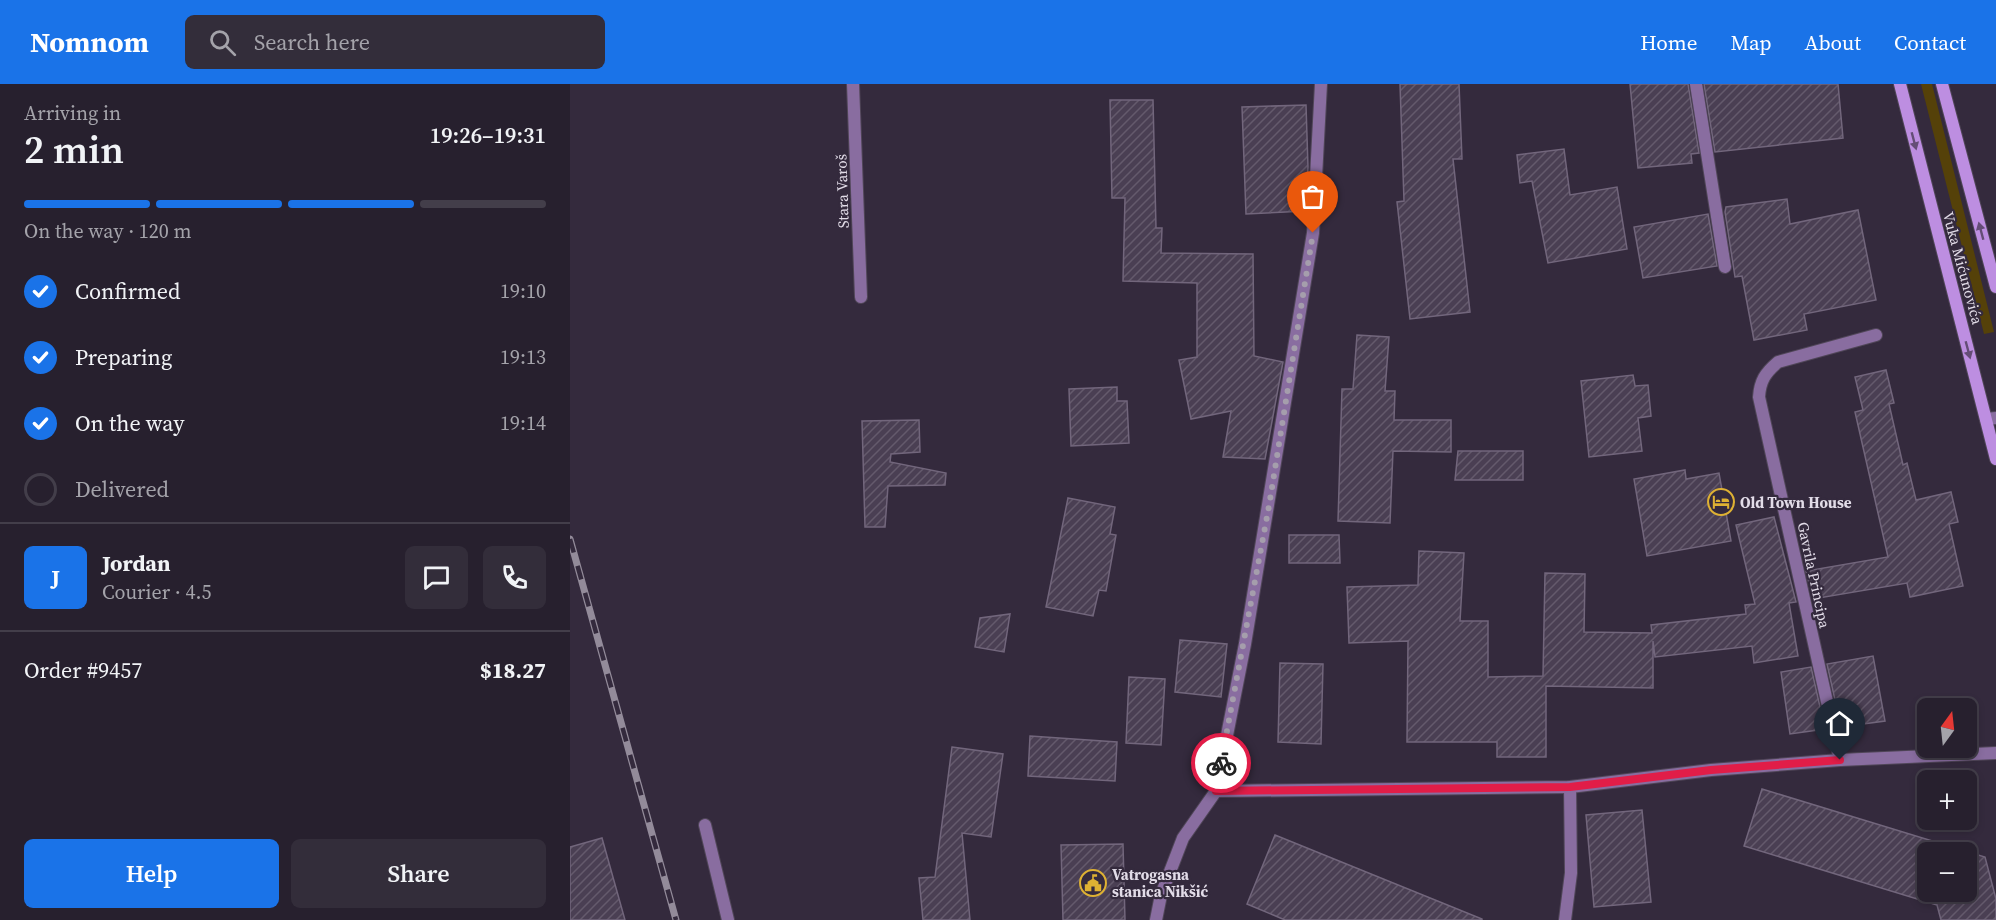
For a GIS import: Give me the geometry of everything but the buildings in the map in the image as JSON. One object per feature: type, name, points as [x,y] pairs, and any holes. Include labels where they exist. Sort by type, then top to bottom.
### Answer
[{"type":"main road","name":"Vuka Mićunovića","points":[[1900,84],[1991,419],[1996,459]]},
{"type":"main road","name":"Vuka Mićunovića","points":[[1942,84],[1996,287]]},
{"type":"street","name":"Stara Varoš","points":[[853,84],[861,297]]},
{"type":"street","points":[[1156,920],[1161,895],[1183,838],[1216,791],[1269,506],[1313,233],[1321,84]]},
{"type":"street","points":[[1696,84],[1725,267]]},
{"type":"street","name":"Gavrila Principa","points":[[1840,760],[1760,398],[1760,382],[1768,370],[1778,363],[1876,335]]},
{"type":"street","points":[[1216,791],[1570,787],[1711,770],[1840,760],[1996,753]]},
{"type":"street","points":[[1565,920],[1571,873],[1570,787]]},
{"type":"street","points":[[705,825],[728,920]]},
{"type":"shaded area","points":[[1921,84],[1932,84],[1994,332],[1984,334]]},
{"type":"railway","points":[[570,539],[676,920]]},
{"type":"way so far","points":[[1221,763],[1269,506],[1313,233]]},
{"type":"place","name":"Old Town House","points":[[1721,502]]},
{"type":"place","name":"Vatrogasna stanica Nikšić","points":[[1093,883]]},
{"type":"route","points":[[1221,763],[1216,791],[1570,787],[1711,770],[1840,760]]}]
